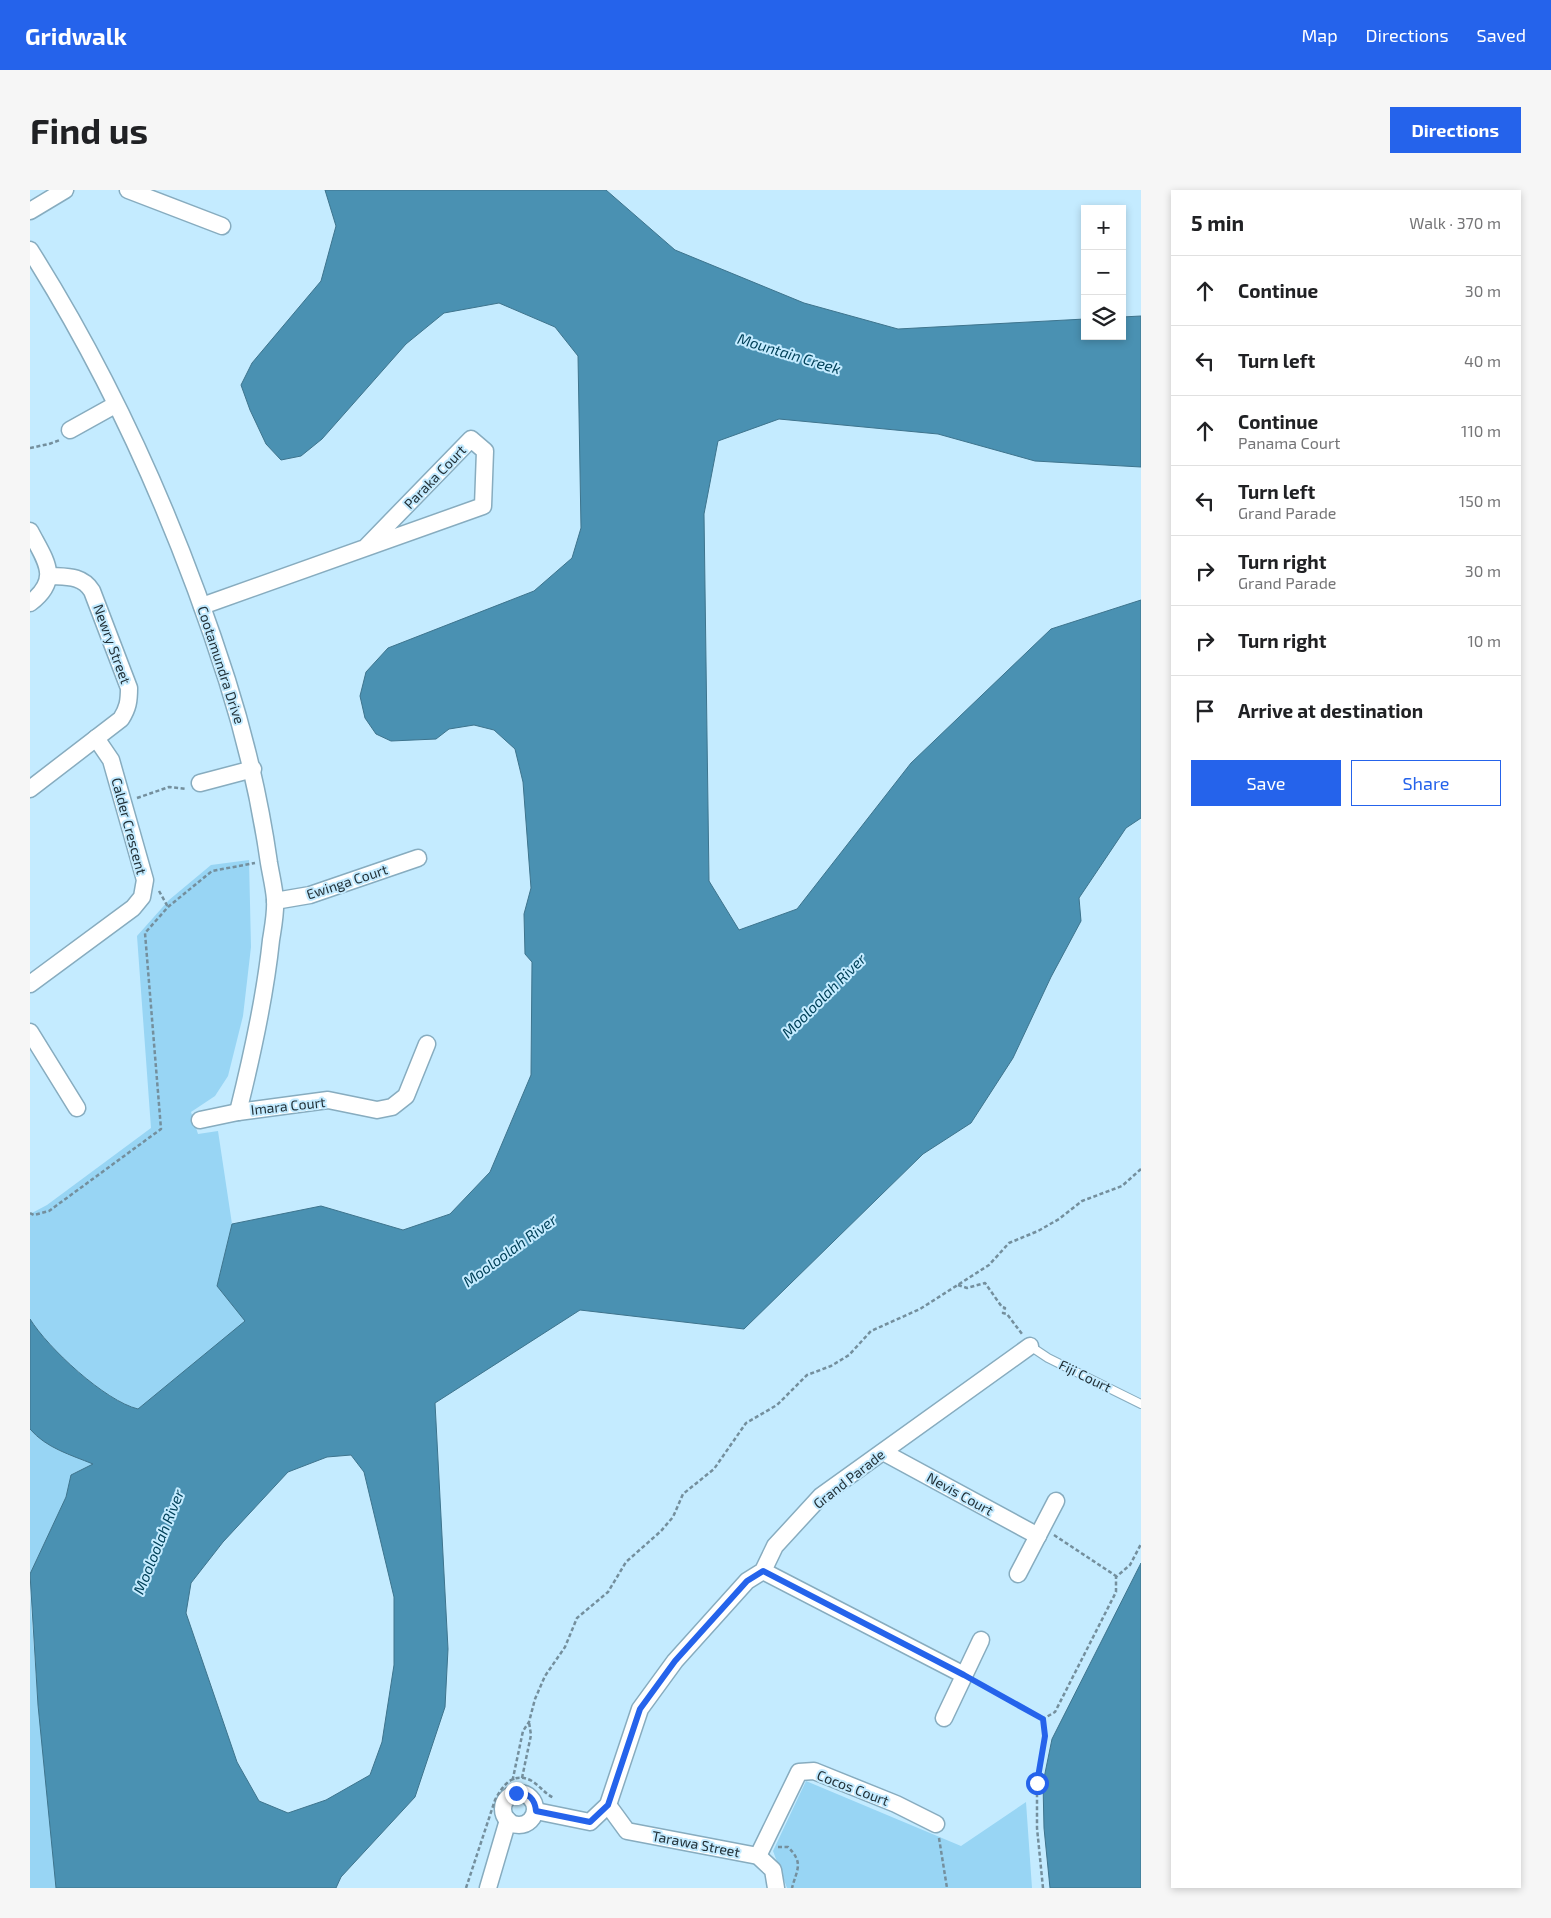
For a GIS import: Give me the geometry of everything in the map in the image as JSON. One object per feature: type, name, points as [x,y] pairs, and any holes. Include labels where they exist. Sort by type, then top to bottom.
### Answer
[{"type":"street","points":[[30,211],[65,190]]},
{"type":"street","points":[[128,190],[222,226]]},
{"type":"street","name":"Cootamundra Drive","points":[[30,250],[94,360],[157,492],[202,606],[239,718],[253,769],[265,825],[275,901],[269,964],[249,1067],[238,1112]]},
{"type":"street","points":[[70,430],[115,405]]},
{"type":"street","name":"Paraka Court","points":[[202,606],[483,506],[485,451],[471,439],[366,547]]},
{"type":"street","points":[[30,531],[46,562],[50,576],[44,590],[30,603]]},
{"type":"street","name":"Newry Street","points":[[30,789],[121,719],[128,708],[129,688],[92,591],[86,583],[78,578],[50,576]]},
{"type":"street","name":"Calder Crescent","points":[[30,984],[133,908],[142,897],[145,880],[124,804],[111,760],[96,738]]},
{"type":"street","points":[[200,783],[253,769]]},
{"type":"street","name":"Ewinga Court","points":[[275,901],[310,895],[418,858]]},
{"type":"street","points":[[30,1032],[77,1108]]},
{"type":"street","name":"Imara Court","points":[[200,1120],[238,1112],[328,1100],[377,1110],[392,1107],[406,1096],[427,1044]]},
{"type":"street","name":"Grand Parade","points":[[536,1811],[590,1822],[608,1805],[640,1709],[675,1661],[747,1581],[763,1571],[775,1546],[821,1496],[1030,1346]]},
{"type":"street","name":"Nevis Court","points":[[883,1452],[1040,1532]]},
{"type":"street","points":[[1018,1574],[1056,1501]]},
{"type":"street","points":[[763,1571],[964,1675]]},
{"type":"street","points":[[944,1718],[981,1640]]},
{"type":"street","name":"Cocos Court","points":[[758,1856],[799,1772],[814,1772],[896,1804],[936,1824]]},
{"type":"street","points":[[517,1783],[531,1797],[535,1805],[536,1811],[529,1822],[524,1825],[516,1825],[508,1820],[503,1812],[506,1799],[517,1783]]},
{"type":"street","name":"Tarawa Street","points":[[608,1805],[627,1831],[758,1856],[773,1870],[776,1888]]},
{"type":"street","points":[[488,1888],[508,1820]]},
{"type":"lane","name":"Fiji Court","points":[[1030,1346],[1048,1358],[1141,1404]]},
{"type":"path","points":[[30,448],[49,444],[62,438],[70,430]]},
{"type":"path","points":[[134,790],[136,799],[169,787],[187,788],[200,783]]},
{"type":"path","points":[[30,1212],[34,1215],[49,1210],[161,1129],[145,933],[168,907],[212,871],[269,861]]},
{"type":"path","points":[[154,898],[158,890],[158,883]]},
{"type":"path","points":[[158,890],[168,907]]},
{"type":"path","points":[[517,1783],[523,1731],[529,1722],[545,1676],[565,1647],[577,1618],[608,1592],[626,1562],[661,1531],[673,1517],[683,1494],[714,1469],[746,1423],[777,1405],[807,1375],[831,1366],[849,1355],[871,1331],[920,1309],[989,1265],[1009,1242],[1038,1231],[1059,1219],[1082,1200],[1122,1186],[1141,1169]]},
{"type":"path","points":[[958,1285],[967,1288],[985,1283],[1002,1307],[1006,1308],[1003,1313],[1007,1314],[1030,1346]]},
{"type":"path","points":[[1040,1532],[1116,1577]]},
{"type":"path","points":[[1043,1719],[1055,1712],[1116,1592],[1116,1577],[1130,1565],[1141,1544]]},
{"type":"path","points":[[964,1675],[1043,1719]]},
{"type":"path","points":[[1043,1719],[1045,1736],[1037,1783],[1037,1828],[1043,1888]]},
{"type":"path","points":[[517,1783],[531,1735],[529,1722]]},
{"type":"path","points":[[466,1888],[495,1800],[503,1786],[517,1783]]},
{"type":"path","points":[[936,1824],[947,1888]]},
{"type":"shaded area","points":[[249,860],[251,947],[243,1016],[228,1076],[215,1096],[191,1112],[198,1134],[218,1131],[232,1224],[217,1286],[246,1321],[138,1409],[124,1404],[109,1395],[78,1372],[50,1344],[30,1319],[30,1214],[47,1205],[151,1128],[137,936],[169,900],[211,865]]},
{"type":"shaded area","points":[[30,1429],[36,1436],[51,1446],[94,1464],[71,1475],[66,1497],[30,1574]]},
{"type":"shaded area","points":[[30,1596],[38,1705],[56,1888],[30,1888]]},
{"type":"shaded area","points":[[806,1781],[961,1846],[1026,1802],[1032,1888],[787,1888],[773,1851]]},
{"type":"water","points":[[325,190],[606,190],[675,250],[804,303],[898,329],[1081,319],[1081,340],[1126,340],[1126,317],[1141,316],[1141,467],[1035,461],[938,434],[779,419],[718,441],[704,514],[709,881],[739,930],[797,909],[911,763],[1051,629],[1141,600],[1141,818],[1126,828],[1079,898],[1081,921],[1051,977],[1013,1058],[971,1123],[923,1154],[744,1329],[580,1310],[435,1403],[448,1649],[445,1707],[415,1797],[341,1877],[336,1888],[56,1888],[38,1705],[30,1574],[66,1497],[71,1475],[93,1464],[51,1446],[36,1436],[30,1429],[30,1319],[38,1331],[78,1372],[110,1396],[138,1409],[245,1321],[217,1286],[232,1224],[321,1206],[403,1230],[450,1214],[490,1172],[531,1075],[532,962],[525,954],[524,914],[531,888],[523,782],[515,749],[494,730],[474,725],[449,729],[436,739],[391,741],[376,734],[365,718],[360,696],[366,672],[388,648],[534,591],[572,558],[581,528],[578,356],[555,327],[499,303],[444,313],[406,344],[322,439],[301,456],[281,460],[266,444],[241,385],[252,363],[321,281],[336,226]],"holes":[[[351,1455],[364,1472],[394,1597],[394,1665],[382,1742],[370,1775],[326,1800],[288,1813],[259,1801],[237,1762],[186,1613],[191,1583],[223,1542],[288,1472],[327,1457]]]},
{"type":"water","points":[[1141,1563],[1141,1888],[1050,1888],[1044,1828],[1043,1783],[1052,1739]]},
{"type":"route","points":[[516,1793],[526,1794],[531,1797],[536,1811],[590,1822],[608,1805],[640,1709],[675,1661],[747,1581],[763,1571],[964,1675],[1043,1719],[1045,1736],[1037,1783]]},
{"type":"water label","name":"Mountain Creek","points":[[789,354]]},
{"type":"water label","name":"Mooloolah River","points":[[824,996]]},
{"type":"water label","name":"Mooloolah River","points":[[510,1251]]},
{"type":"water label","name":"Mooloolah River","points":[[159,1542]]}]
